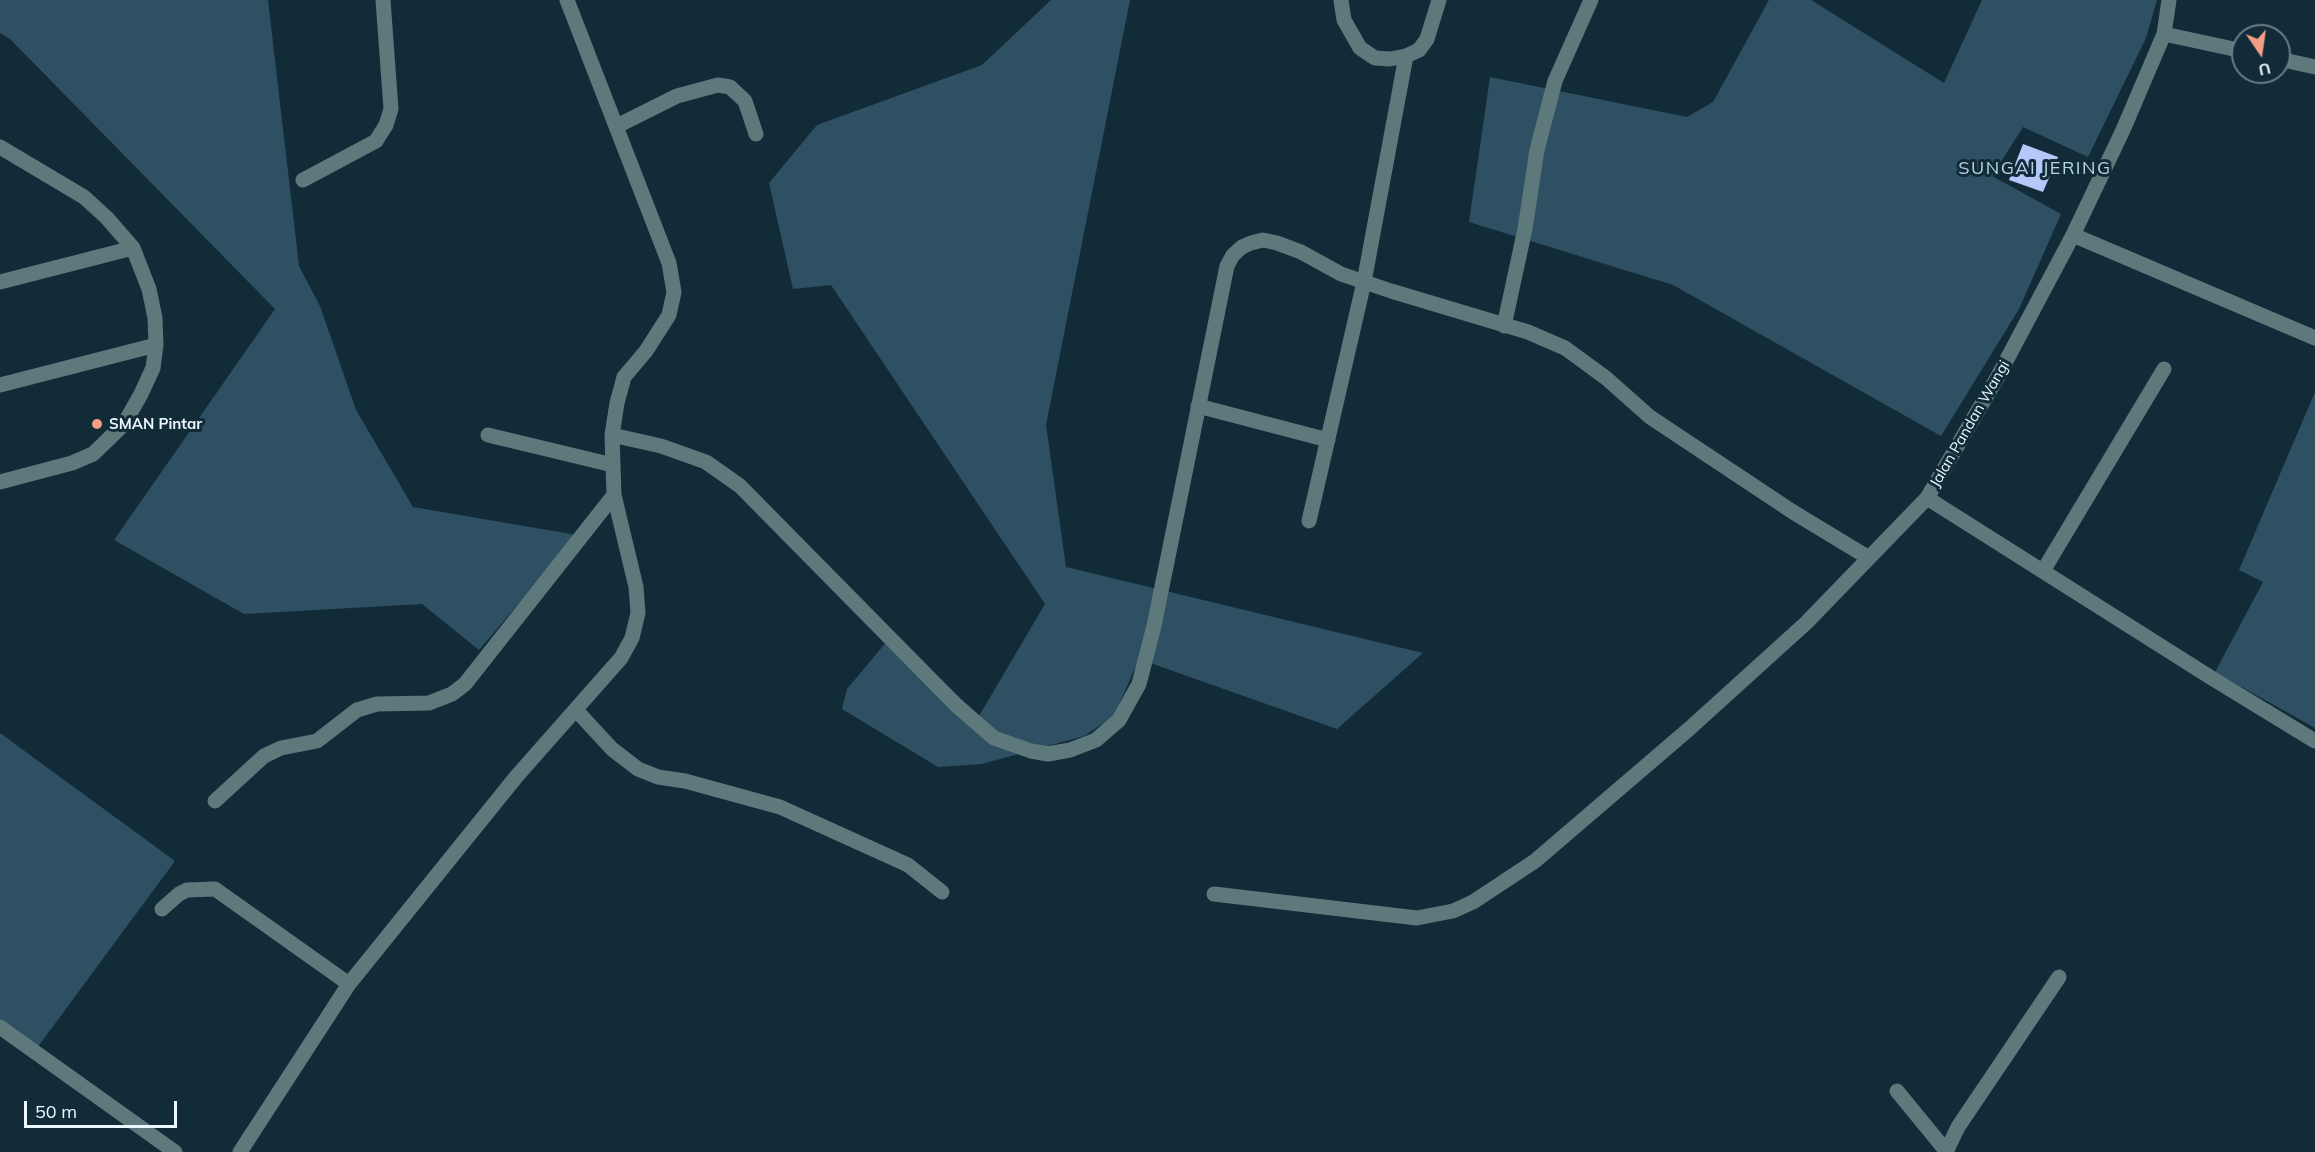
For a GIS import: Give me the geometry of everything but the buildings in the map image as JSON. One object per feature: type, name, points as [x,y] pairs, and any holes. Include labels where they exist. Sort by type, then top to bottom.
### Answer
[{"type":"street","points":[[303,180],[376,141],[386,125],[391,109],[382,0]]},
{"type":"street","points":[[240,1152],[349,984],[516,777],[621,657],[632,638],[638,613],[636,586],[614,495],[612,435],[624,376],[646,351],[669,315],[674,292],[669,263],[567,0]]},
{"type":"street","points":[[1341,0],[1344,20],[1360,48],[1375,58],[1390,59],[1406,56],[1419,50],[1427,39],[1439,0]]},
{"type":"street","points":[[1504,326],[1525,229],[1537,150],[1555,81],[1591,0]]},
{"type":"street","name":"Jalan Pandan Wangi","points":[[2169,0],[2164,34],[2123,130],[2073,235],[1997,378],[1928,498],[2315,741]]},
{"type":"street","points":[[2164,34],[2231,48]]},
{"type":"street","points":[[1309,521],[1364,282],[1406,56]]},
{"type":"street","points":[[2291,62],[2315,67]]},
{"type":"street","points":[[617,126],[677,96],[718,85],[730,87],[745,101],[756,134]]},
{"type":"street","points":[[0,147],[84,197],[107,218],[133,248],[149,289],[155,318],[156,345],[153,368],[124,424],[93,454],[72,463],[0,482]]},
{"type":"street","points":[[2073,235],[2315,338]]},
{"type":"street","points":[[612,435],[661,446],[706,462],[740,486],[956,705],[993,738],[1031,751],[1048,754],[1070,750],[1096,740],[1119,720],[1139,684],[1154,626],[1227,266],[1233,255],[1242,247],[1263,240],[1300,252],[1341,274],[1528,332],[1565,348],[1606,378],[1650,417],[1793,512],[1869,558]]},
{"type":"street","points":[[0,282],[133,248]]},
{"type":"street","points":[[0,385],[156,345]]},
{"type":"street","points":[[2043,571],[2164,369]]},
{"type":"street","points":[[1198,406],[1328,440]]},
{"type":"street","points":[[488,435],[613,465]]},
{"type":"street","points":[[215,801],[264,756],[281,748],[318,741],[357,710],[376,704],[429,703],[452,694],[465,684],[614,495]]},
{"type":"street","points":[[1214,894],[1417,918],[1453,911],[1473,902],[1535,861],[1689,729],[1806,623],[1928,498]]},
{"type":"street","points":[[576,710],[612,749],[638,769],[658,777],[685,781],[780,807],[908,865],[942,892]]},
{"type":"street","points":[[162,909],[187,890],[215,889],[349,984]]},
{"type":"street","points":[[1897,1090],[1946,1152],[1958,1127],[2059,977]]},
{"type":"street","points":[[0,1027],[175,1152]]},
{"type":"shaded area","points":[[0,0],[268,0],[299,266],[320,306],[356,410],[413,507],[577,535],[479,650],[422,604],[244,614],[114,540],[275,309],[9,38],[0,33]]},
{"type":"shaded area","points":[[1051,0],[1130,0],[1046,425],[1066,567],[1423,653],[1337,729],[1139,659],[1114,716],[1084,736],[982,764],[938,767],[842,709],[847,689],[893,634],[979,716],[1045,604],[831,285],[793,289],[769,183],[817,125],[982,65]]},
{"type":"shaded area","points":[[1769,0],[1811,0],[1944,83],[1982,0],[2157,0],[2146,38],[2088,157],[2023,127],[1992,176],[2061,214],[2019,309],[1941,436],[1673,285],[1469,222],[1490,77],[1687,117],[1713,102]]},
{"type":"shaded area","points":[[2315,392],[2315,728],[2215,672],[2263,582],[2239,570]]},
{"type":"shaded area","points":[[0,733],[175,861],[37,1048],[0,1021]]},
{"type":"place","name":"SMAN Pintar","points":[[97,424]]},
{"type":"district","name":"SUNGAI JERING","points":[[2035,169]]}]
